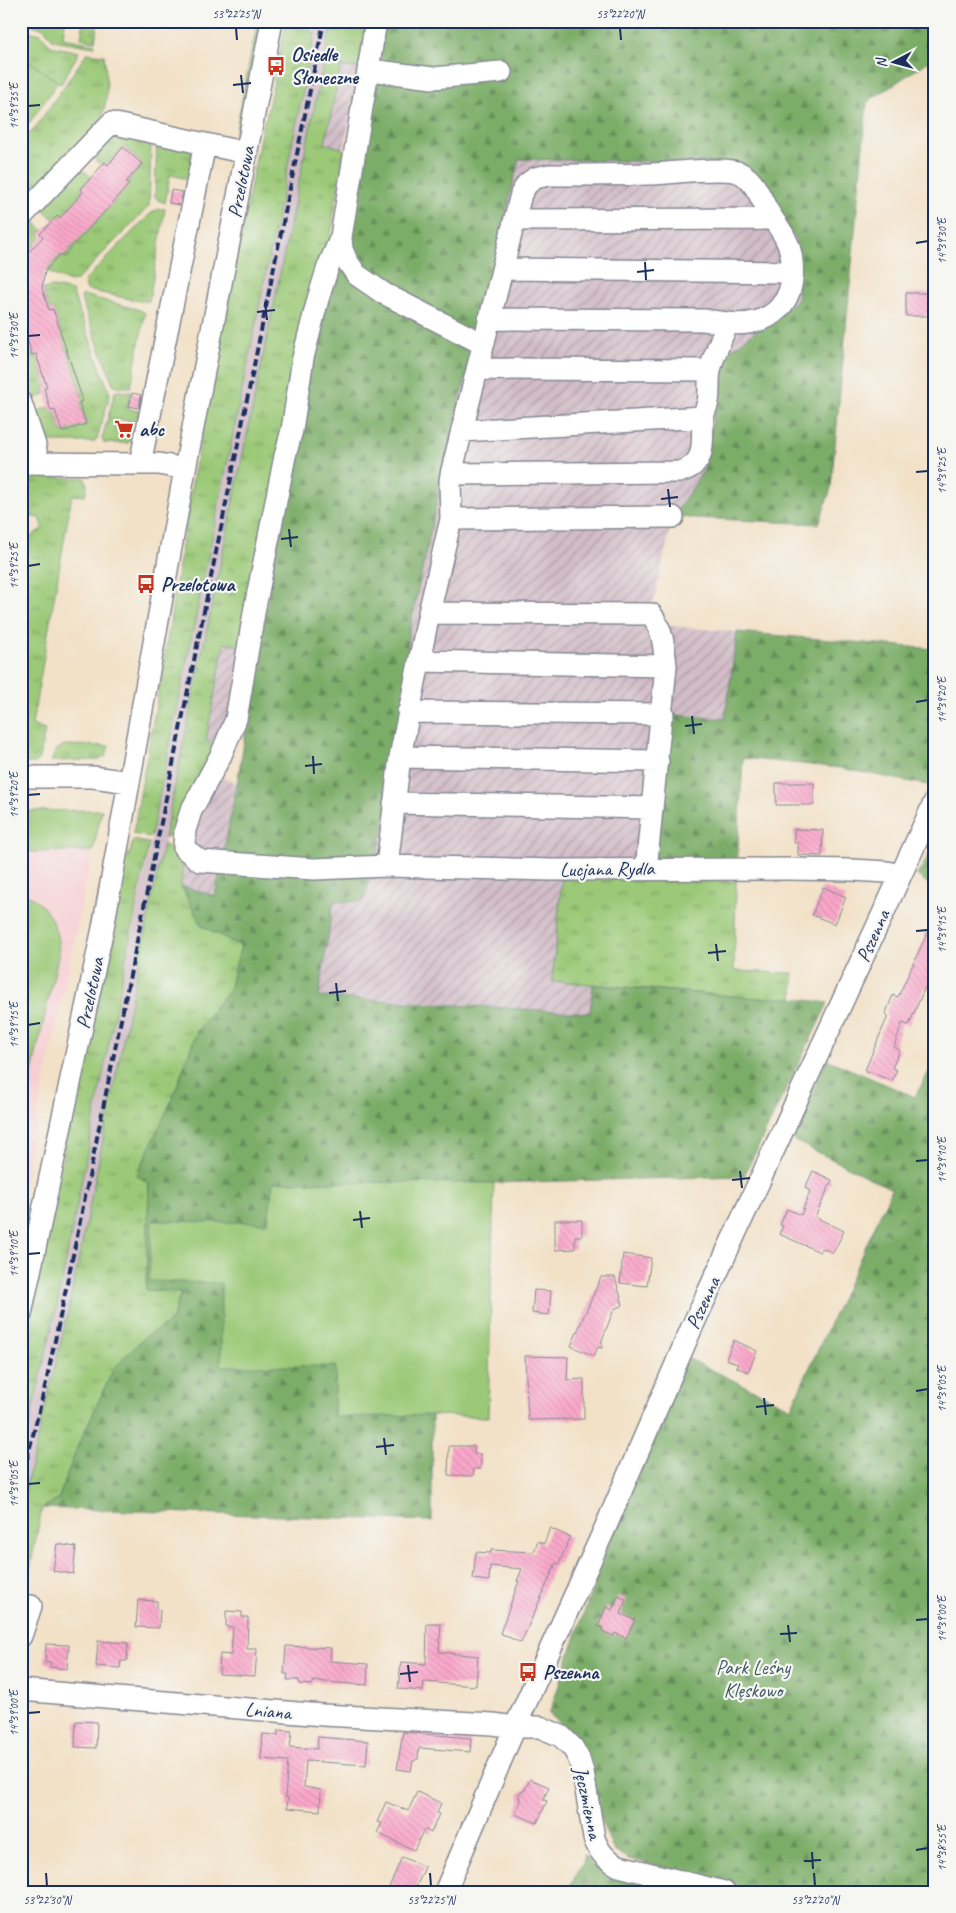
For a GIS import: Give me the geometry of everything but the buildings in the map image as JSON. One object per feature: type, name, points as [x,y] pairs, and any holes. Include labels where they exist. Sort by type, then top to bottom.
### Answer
[{"type":"street","name":"Przelotowa","points":[[21,1314],[97,959],[185,469],[272,21]]},
{"type":"street","points":[[376,21],[370,70],[341,237],[345,255],[357,275],[383,293],[483,344]]},
{"type":"street","points":[[370,70],[433,78],[501,72]]},
{"type":"street","points":[[21,217],[111,123],[247,154]]},
{"type":"street","points":[[140,464],[205,144]]},
{"type":"street","points":[[387,866],[400,757],[408,712],[451,519],[451,474],[520,194],[527,184],[535,178],[549,175],[648,174],[725,170],[741,173],[752,183],[772,219],[784,235],[791,254],[792,272],[788,294],[780,309],[754,323],[739,324],[703,320],[490,319]]},
{"type":"street","points":[[515,220],[772,219]]},
{"type":"street","name":"Lucjana Rydla","points":[[341,237],[328,267],[302,358],[292,430],[285,456],[255,607],[236,719],[221,755],[191,811],[185,830],[184,848],[200,861],[314,869],[387,866],[542,870],[646,870],[677,868],[852,870],[887,872],[900,875]]},
{"type":"street","points":[[502,269],[792,272]]},
{"type":"street","points":[[451,474],[679,472],[689,470],[696,463],[701,453],[710,370],[727,323]]},
{"type":"street","points":[[477,369],[710,370]]},
{"type":"street","points":[[21,403],[35,445],[30,463],[159,464],[185,469]]},
{"type":"street","points":[[462,431],[704,417]]},
{"type":"street","points":[[451,519],[673,518]]},
{"type":"street","points":[[429,613],[651,614],[659,625],[664,641],[666,666],[646,870]]},
{"type":"street","points":[[419,661],[666,666]]},
{"type":"street","points":[[408,712],[662,714]]},
{"type":"street","points":[[400,757],[658,761]]},
{"type":"street","points":[[21,777],[93,777],[129,782]]},
{"type":"street","name":"Pszenna","points":[[444,1892],[515,1727],[610,1518],[692,1327],[935,802]]},
{"type":"street","points":[[394,803],[652,808]]},
{"type":"street","points":[[21,1636],[31,1606]]},
{"type":"street","name":"Lniana","points":[[21,1690],[323,1715],[493,1724],[515,1727]]},
{"type":"street","name":"Jęczmienna","points":[[515,1727],[540,1727],[561,1736],[573,1748],[580,1759],[594,1838],[599,1851],[607,1860],[619,1866],[700,1889],[724,1892]]},
{"type":"shaded area","points":[[317,21],[332,21],[68,1312],[21,1508],[21,1459],[56,1310]]},
{"type":"shaded area","points":[[341,66],[359,68],[344,149],[325,144]]},
{"type":"shaded area","points":[[519,159],[743,163],[796,239],[798,299],[724,355],[704,470],[673,517],[651,614],[659,625],[737,632],[725,719],[663,714],[646,863],[562,879],[552,981],[593,985],[590,1013],[319,997],[333,901],[400,757],[409,631],[449,445]]},
{"type":"shaded area","points":[[224,643],[243,647],[228,727],[218,747],[206,741]]},
{"type":"shaded area","points":[[216,775],[237,784],[215,897],[181,886],[183,854]]},
{"type":"shaded area","points":[[102,810],[93,851],[21,1194],[21,811]]},
{"type":"green space","points":[[21,21],[65,21],[63,38],[95,44],[94,47],[53,40],[44,28],[21,23]]},
{"type":"green space","points":[[84,21],[96,21],[95,41],[81,38]]},
{"type":"green space","points":[[332,21],[367,21],[359,68],[341,66],[325,143],[344,149],[330,242],[243,647],[224,643],[206,741],[218,747],[169,836],[164,838]]},
{"type":"green space","points":[[383,21],[935,21],[935,57],[867,102],[831,488],[819,524],[673,517],[704,470],[724,355],[798,299],[796,239],[743,163],[519,159],[449,445],[409,631],[400,757],[376,861],[363,901],[333,902],[319,997],[590,1013],[593,985],[759,998],[793,998],[828,1003],[744,1176],[494,1183],[273,1182],[268,1224],[152,1221],[221,1283],[221,1366],[336,1366],[334,1417],[432,1415],[432,1521],[42,1508],[58,1500],[77,1448],[114,1368],[144,1338],[172,1321],[181,1292],[146,1290],[149,1184],[137,1175],[174,1095],[197,1031],[229,990],[241,946],[202,926],[181,886],[215,896],[237,784],[310,349]]},
{"type":"green space","points":[[257,24],[263,25],[239,136],[234,140]]},
{"type":"green space","points":[[286,25],[310,29],[315,32],[151,837],[133,834],[161,678],[193,478],[263,123],[266,118]]},
{"type":"green space","points":[[21,30],[41,34],[50,46],[79,52],[61,84],[21,56]]},
{"type":"green space","points":[[87,53],[104,55],[107,91],[102,116],[98,125],[24,206],[21,138],[33,131]]},
{"type":"green space","points":[[21,56],[58,82],[29,123],[21,118]]},
{"type":"green space","points":[[112,132],[146,136],[151,144],[149,206],[77,280],[70,282],[46,271],[60,255],[63,257],[81,237],[85,228],[88,230],[129,185],[127,182],[142,164],[124,147],[108,164],[105,162],[102,166],[91,156]]},
{"type":"green space","points":[[157,139],[191,149],[192,155],[188,179],[170,175],[165,203],[158,200],[155,196]]},
{"type":"green space","points":[[81,168],[91,177],[80,189],[83,192],[60,218],[56,215],[53,219],[43,209]]},
{"type":"green space","points":[[159,209],[165,209],[149,301],[140,301],[87,290],[84,281],[150,214]]},
{"type":"green space","points":[[31,218],[43,230],[39,234],[41,237],[27,253],[26,245]]},
{"type":"green space","points":[[54,287],[72,291],[110,394],[97,439],[94,442],[46,442],[40,438],[35,412],[50,407],[51,412],[55,411],[62,432],[86,424],[80,403],[83,401],[73,366],[57,334],[61,332],[53,309],[49,310],[43,289]]},
{"type":"green space","points":[[83,295],[145,313],[131,387],[121,387],[113,384],[82,302],[81,298]]},
{"type":"green space","points":[[27,340],[32,355],[36,354],[47,387],[43,388],[45,394],[32,398],[26,394],[21,381],[21,342]]},
{"type":"green space","points":[[115,392],[131,392],[128,409],[140,411],[139,416],[136,416],[135,422],[118,419],[115,433],[131,437],[128,443],[104,443],[102,439]]},
{"type":"green space","points":[[34,477],[85,478],[87,485],[85,496],[72,495],[32,725],[45,730],[39,758],[36,763],[21,763],[21,541],[26,540],[43,528],[39,518],[28,516],[21,519],[21,483]]},
{"type":"green space","points":[[737,632],[935,649],[935,767],[927,785],[840,768],[743,758],[737,864],[646,863],[663,714],[725,719]]},
{"type":"green space","points":[[64,745],[109,746],[106,756],[99,760],[51,761],[56,750]]},
{"type":"green space","points":[[102,810],[93,851],[21,852],[21,811]]},
{"type":"green space","points":[[133,840],[149,843],[56,1310],[21,1459],[21,1356],[125,855],[130,853]]},
{"type":"green space","points":[[163,844],[183,854],[181,886],[202,926],[241,946],[229,990],[197,1031],[174,1095],[149,1184],[146,1290],[181,1291],[172,1321],[144,1338],[114,1368],[77,1448],[58,1500],[42,1508],[21,1614],[21,1508],[68,1312]]},
{"type":"green space","points":[[935,845],[935,889],[917,875]]},
{"type":"green space","points":[[562,879],[736,881],[734,971],[793,973],[793,998],[759,998],[552,981]]},
{"type":"green space","points":[[21,891],[38,902],[49,916],[56,933],[59,952],[21,1122]]},
{"type":"green space","name":"Park Leśny Klęskowo","points":[[826,1059],[915,1097],[935,1061],[935,1892],[765,1892],[629,1859],[614,1851],[600,1818],[572,1732],[549,1714],[603,1558],[687,1358],[791,1408],[892,1189],[793,1140]]},
{"type":"green space","points":[[273,1182],[494,1183],[488,1417],[432,1415],[334,1417],[336,1366],[221,1366],[221,1283],[149,1281],[152,1221],[268,1223]]},
{"type":"green space","points":[[585,1855],[592,1865],[615,1878],[667,1890],[567,1892]]},
{"type":"railway","points":[[21,1483],[46,1383],[76,1241],[324,21]]},
{"type":"place","name":"Osiedle Słoneczne","points":[[276,66]]},
{"type":"place","name":"abc","points":[[124,429]]},
{"type":"place","name":"Przelotowa","points":[[146,584]]},
{"type":"place","name":"Pszenna","points":[[528,1672]]}]
